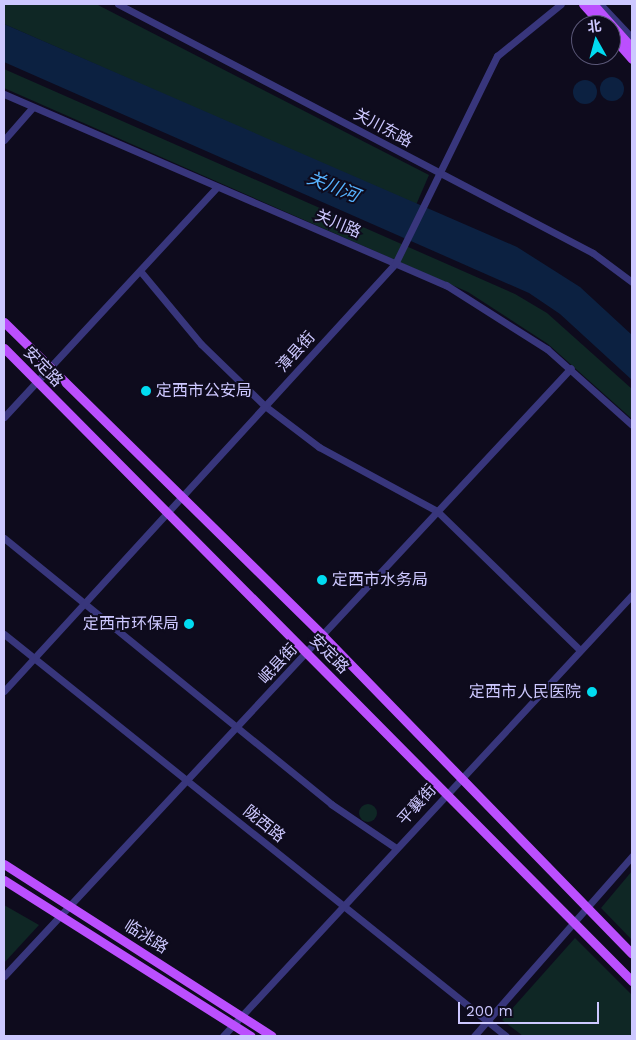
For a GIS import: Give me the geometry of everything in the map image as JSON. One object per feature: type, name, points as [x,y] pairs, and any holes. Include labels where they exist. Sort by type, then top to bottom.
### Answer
[{"type":"main road","points":[[583,4],[593,15]]},
{"type":"main road","points":[[593,4],[632,48]]},
{"type":"main road","points":[[621,46],[632,59]]},
{"type":"main road","name":"安定路","points":[[4,322],[178,497],[323,636],[632,954]]},
{"type":"main road","name":"安定路","points":[[4,348],[576,921],[632,981]]},
{"type":"main road","name":"临洮路","points":[[4,864],[272,1036]]},
{"type":"main road","name":"临洮路","points":[[4,880],[251,1036]]},
{"type":"street","name":"关川东路","points":[[118,4],[593,253],[632,282]]},
{"type":"street","name":"漳县街","points":[[4,690],[165,511],[265,406],[395,264],[436,186],[497,56],[561,4]]},
{"type":"street","points":[[600,4],[632,38]]},
{"type":"street","name":"关川路","points":[[4,94],[32,108],[395,264],[484,306],[570,368],[632,425]]},
{"type":"street","points":[[4,140],[32,108]]},
{"type":"street","points":[[4,417],[141,272],[217,187]]},
{"type":"street","points":[[141,272],[201,344],[265,406],[319,447],[437,511],[580,650]]},
{"type":"street","name":"岷县街","points":[[4,976],[60,917],[72,908],[570,368]]},
{"type":"street","points":[[4,538],[331,804],[396,848]]},
{"type":"street","name":"平襄街","points":[[223,1036],[447,792],[632,595]]},
{"type":"street","name":"陇西路","points":[[4,634],[189,780],[506,1036]]},
{"type":"street","points":[[474,1036],[632,856]]},
{"type":"green space","points":[[4,4],[96,4],[429,175],[416,205],[4,24]]},
{"type":"green space","points":[[4,69],[515,294],[547,313],[632,389],[632,419],[548,344],[468,292],[4,88]]},
{"type":"green space","points":[[364,804],[372,804],[377,809],[375,820],[364,822],[359,817],[359,809]]},
{"type":"green space","points":[[632,871],[632,940],[601,908]]},
{"type":"green space","points":[[4,905],[39,925],[4,963]]},
{"type":"green space","points":[[575,938],[632,995],[632,1036],[523,1036],[502,1020]]},
{"type":"water","name":"关川河","points":[[4,24],[517,247],[580,287],[632,335],[632,380],[560,314],[529,293],[4,62]]},
{"type":"water","points":[[612,77],[620,81],[624,89],[620,97],[612,101],[604,97],[600,89],[604,81]]},
{"type":"water","points":[[585,80],[593,84],[597,92],[593,100],[585,104],[577,100],[573,92],[577,84]]},
{"type":"place","name":"定西市公安局","points":[[146,391]]},
{"type":"place","name":"定西市水务局","points":[[322,580]]},
{"type":"place","name":"定西市环保局","points":[[189,624]]},
{"type":"place","name":"定西市人民医院","points":[[592,692]]}]
